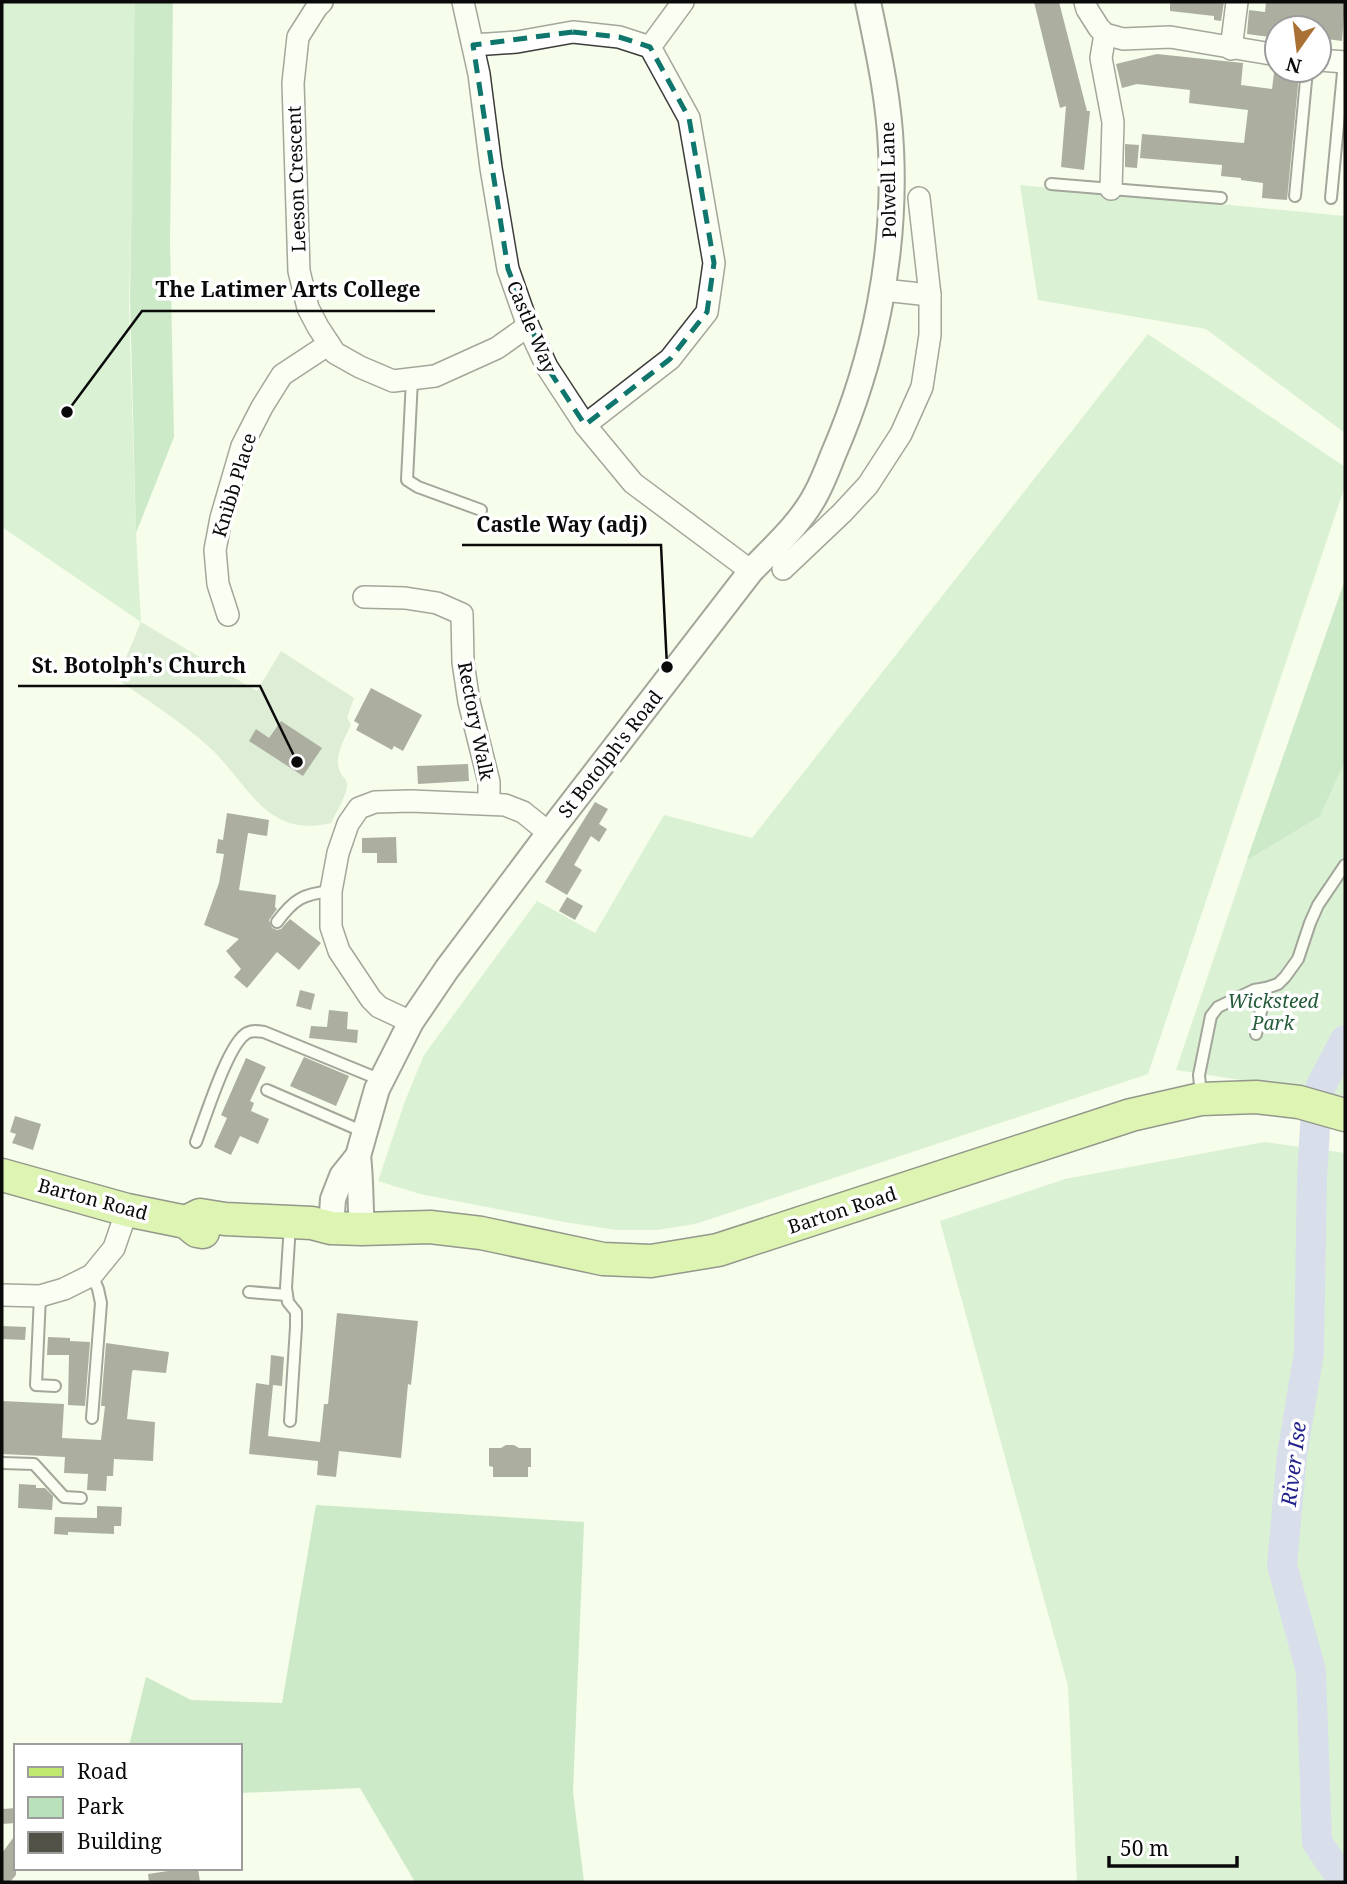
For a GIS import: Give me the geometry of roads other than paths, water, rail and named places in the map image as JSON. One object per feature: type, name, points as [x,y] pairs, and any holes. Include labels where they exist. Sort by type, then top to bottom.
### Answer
[{"type":"main road","name":"Barton Road","points":[[2,1175],[127,1210],[186,1222],[197,1231],[213,1233],[290,1230],[314,1237],[331,1228],[430,1227],[512,1238],[603,1259],[650,1261],[718,1250],[1131,1115],[1201,1099],[1256,1097],[1299,1102],[1343,1114]]},
{"type":"street","name":"Leeson Crescent","points":[[322,2],[298,37],[293,83],[299,271],[308,308],[329,344],[335,353],[360,368],[393,381],[435,376],[468,363],[497,348],[528,326]]},
{"type":"street","name":"Castle Way","points":[[463,2],[479,74],[508,269],[528,326],[547,367],[586,425],[633,483],[751,571]]},
{"type":"street","points":[[650,47],[682,2]]},
{"type":"street","name":"Polwell Lane","points":[[868,2],[882,67],[891,147],[892,205],[883,290],[877,316]]},
{"type":"street","points":[[1085,2],[1099,29],[1105,34],[1123,39],[1170,37],[1263,53]]},
{"type":"street","points":[[1231,49],[1237,2]]},
{"type":"street","points":[[473,45],[517,42],[573,32],[619,37],[650,47],[689,118],[714,263],[706,312],[670,359],[586,425]]},
{"type":"street","points":[[1105,34],[1101,58],[1113,122],[1111,189]]},
{"type":"street","points":[[783,569],[868,485],[901,434],[922,387],[930,335],[930,295],[919,198]]},
{"type":"street","points":[[883,290],[930,295]]},
{"type":"street","name":"St Botolph's Road","points":[[331,1228],[333,1199],[342,1176],[361,1144],[381,1080],[411,1022],[549,833],[751,571],[789,531],[816,495],[850,417],[866,366],[877,316]]},
{"type":"street","name":"Knibb Place","points":[[228,615],[218,584],[215,550],[221,518],[242,446],[282,375],[329,344]]},
{"type":"street","points":[[816,495],[842,513]]},
{"type":"street","name":"Rectory Walk","points":[[364,597],[405,598],[437,603],[463,614],[463,662],[469,702],[489,782],[489,803]]},
{"type":"street","points":[[411,1022],[379,1007],[371,999],[339,951],[331,927],[331,891],[338,853],[348,824],[359,808],[375,802],[411,801],[505,805],[523,812],[549,833]]},
{"type":"street","name":"St Botolph's Road","points":[[361,1144],[362,1229]]},
{"type":"street","points":[[2,1295],[40,1296],[64,1289],[92,1275],[114,1248],[127,1210]]},
{"type":"lane","points":[[1331,198],[1345,62]]},
{"type":"lane","points":[[1295,196],[1306,84]]},
{"type":"lane","points":[[1051,184],[1221,198]]},
{"type":"lane","points":[[412,379],[407,480],[418,487],[481,510]]},
{"type":"lane","points":[[1201,1099],[1199,1075],[1211,1016],[1218,1007],[1228,1001],[1278,984],[1293,968],[1318,905],[1345,865]]},
{"type":"lane","points":[[277,922],[296,900],[312,893],[331,891]]},
{"type":"lane","points":[[1256,1034],[1266,988]]},
{"type":"lane","points":[[196,1142],[231,1052],[246,1033],[264,1032],[381,1080]]},
{"type":"lane","points":[[267,1090],[361,1144]]},
{"type":"lane","points":[[290,1230],[287,1295],[288,1302],[296,1312],[290,1421]]},
{"type":"lane","points":[[92,1275],[101,1303],[92,1418]]},
{"type":"lane","points":[[249,1292],[287,1295]]},
{"type":"lane","points":[[40,1296],[36,1385],[55,1385]]},
{"type":"lane","points":[[2,1463],[34,1464],[64,1497],[82,1498]]},
{"type":"waterway","name":"River Ise","points":[[1344,1882],[1317,1842],[1311,1671],[1282,1565],[1292,1455],[1309,1352],[1316,1111],[1321,1086],[1345,1040]]},
{"type":"place","name":"The Latimer Arts College","points":[[67,412]]},
{"type":"place","name":"Castle Way (adj)","points":[[667,667]]},
{"type":"place","name":"St. Botolph's Church","points":[[297,762]]},
{"type":"park label","name":"Wicksteed Park","points":[[1273,1012]]}]
